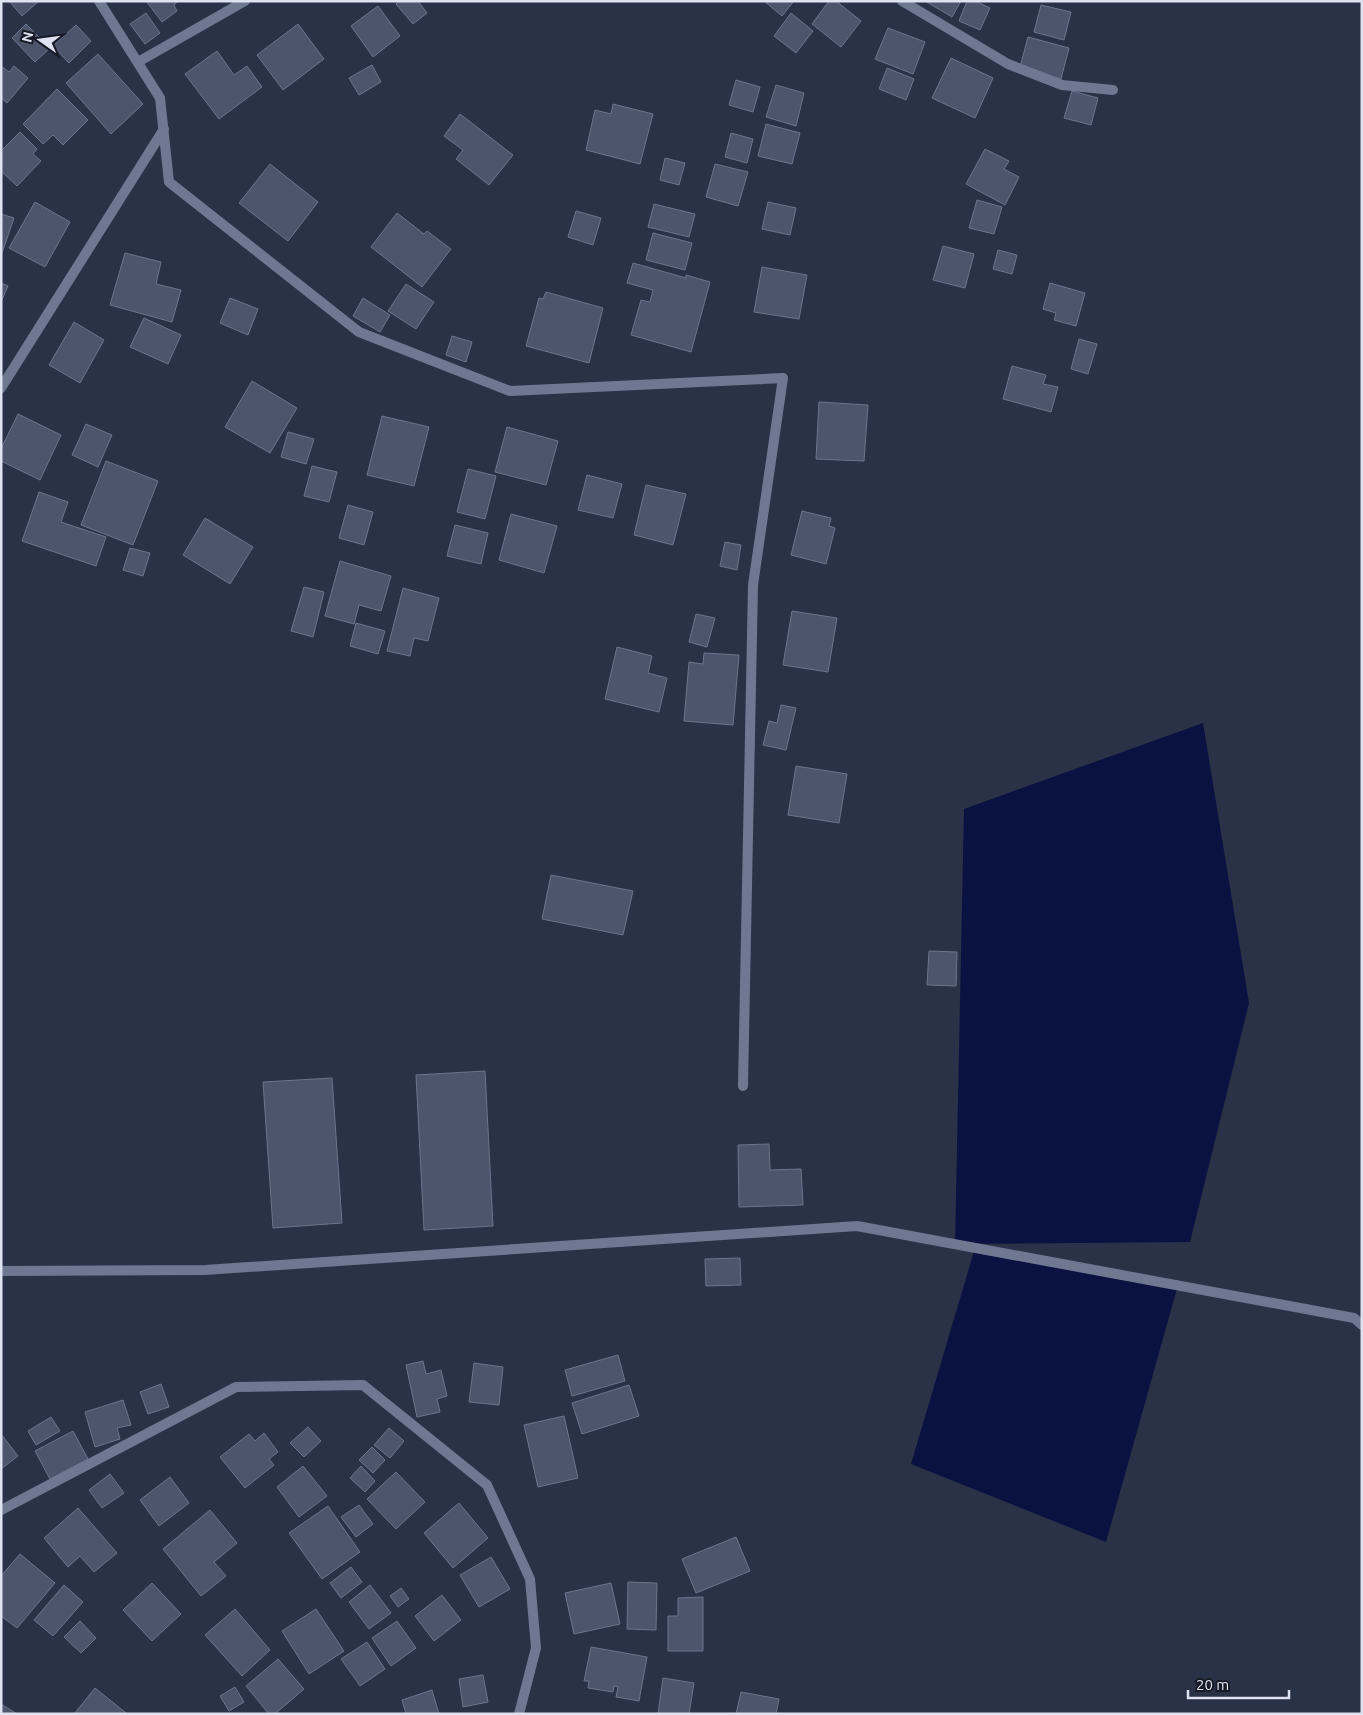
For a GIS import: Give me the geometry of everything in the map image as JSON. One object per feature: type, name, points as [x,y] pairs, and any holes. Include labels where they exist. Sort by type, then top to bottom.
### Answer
[{"type":"street","points":[[99,1],[160,98],[169,182],[359,332],[510,391],[783,378],[753,585],[743,1086]]},
{"type":"street","points":[[138,62],[245,1]]},
{"type":"street","points":[[902,1],[1008,64],[1062,85],[1113,90]]},
{"type":"street","points":[[1,388],[164,129]]},
{"type":"street","points":[[1,1271],[204,1270],[857,1226],[1354,1318],[1362,1325]]},
{"type":"street","points":[[1,1510],[236,1387],[363,1385],[487,1485],[530,1579],[536,1648],[520,1714]]},
{"type":"shaded area","points":[[1203,723],[1249,1003],[1190,1242],[955,1244],[964,809]]},
{"type":"shaded area","points":[[975,1248],[1178,1285],[1106,1542],[911,1464]]},
{"type":"building","points":[[9,1],[39,1],[22,16]]},
{"type":"building","points":[[146,1],[178,1],[174,5],[177,11],[162,22]]},
{"type":"building","points":[[399,1],[418,1],[427,13],[413,24],[396,4]]},
{"type":"building","points":[[764,1],[794,1],[782,16]]},
{"type":"building","points":[[829,1],[836,1],[861,21],[841,47],[812,24]]},
{"type":"building","points":[[925,1],[961,1],[952,17]]},
{"type":"building","points":[[967,1],[975,1],[990,8],[980,30],[959,21]]},
{"type":"building","points":[[1041,5],[1071,12],[1064,40],[1034,32]]},
{"type":"building","points":[[378,6],[400,36],[373,57],[351,26]]},
{"type":"building","points":[[146,13],[160,33],[145,44],[130,24]]},
{"type":"building","points":[[791,13],[813,31],[796,53],[774,36]]},
{"type":"building","points":[[26,24],[50,48],[35,62],[12,38]]},
{"type":"building","points":[[298,24],[324,59],[283,90],[257,55]]},
{"type":"building","points":[[76,25],[91,41],[69,63],[53,46]]},
{"type":"building","points":[[888,28],[925,42],[913,74],[875,59]]},
{"type":"building","points":[[1028,37],[1069,48],[1061,79],[1020,67]]},
{"type":"building","points":[[217,51],[234,75],[247,66],[262,87],[219,119],[185,74]]},
{"type":"building","points":[[98,54],[143,104],[111,134],[66,83]]},
{"type":"building","points":[[951,58],[993,78],[975,118],[932,98]]},
{"type":"building","points":[[372,65],[381,82],[359,95],[349,78]]},
{"type":"building","points":[[1,66],[9,72],[14,66],[28,78],[7,103],[1,98]]},
{"type":"building","points":[[887,68],[914,79],[906,100],[879,89]]},
{"type":"building","points":[[736,80],[760,87],[753,112],[729,105]]},
{"type":"building","points":[[776,85],[804,93],[796,126],[766,117]]},
{"type":"building","points":[[57,89],[88,120],[63,145],[53,135],[43,144],[23,124]]},
{"type":"building","points":[[1072,91],[1098,98],[1091,125],[1064,118]]},
{"type":"building","points":[[613,104],[653,114],[640,164],[586,150],[595,110],[611,114]]},
{"type":"building","points":[[460,114],[513,155],[489,185],[456,159],[463,150],[444,136]]},
{"type":"building","points":[[766,124],[800,133],[792,164],[758,156]]},
{"type":"building","points":[[20,132],[37,149],[33,154],[41,161],[17,186],[1,171],[1,151]]},
{"type":"building","points":[[731,133],[753,139],[747,163],[725,157]]},
{"type":"building","points":[[985,149],[1009,161],[1004,169],[1019,177],[1005,205],[966,184]]},
{"type":"building","points":[[665,158],[685,163],[679,185],[660,180]]},
{"type":"building","points":[[270,164],[318,202],[288,241],[239,203]]},
{"type":"building","points":[[715,164],[748,172],[738,206],[706,197]]},
{"type":"building","points":[[977,200],[1002,207],[994,234],[969,228]]},
{"type":"building","points":[[35,202],[70,222],[45,267],[9,248]]},
{"type":"building","points":[[768,202],[796,208],[790,235],[762,229]]},
{"type":"building","points":[[654,204],[695,214],[689,237],[648,227]]},
{"type":"building","points":[[576,211],[601,218],[593,245],[568,237]]},
{"type":"building","points":[[397,213],[424,234],[427,231],[451,249],[422,287],[371,247]]},
{"type":"building","points":[[1,214],[14,218],[2,253],[1,253]]},
{"type":"building","points":[[653,233],[692,243],[685,270],[646,260]]},
{"type":"building","points":[[943,246],[974,254],[965,288],[933,280]]},
{"type":"building","points":[[998,250],[1017,255],[1012,274],[993,269]]},
{"type":"building","points":[[125,253],[161,262],[156,284],[181,290],[172,322],[110,305]]},
{"type":"building","points":[[633,263],[686,278],[686,275],[710,282],[691,352],[631,335],[641,300],[650,302],[653,290],[627,283]]},
{"type":"building","points":[[762,267],[807,275],[799,319],[754,312]]},
{"type":"building","points":[[1,283],[8,286],[1,302]]},
{"type":"building","points":[[1050,283],[1085,293],[1076,326],[1054,320],[1056,313],[1043,309]]},
{"type":"building","points":[[406,284],[434,302],[416,329],[388,311]]},
{"type":"building","points":[[546,292],[603,308],[589,363],[526,346],[539,298],[543,299]]},
{"type":"building","points":[[230,298],[258,309],[248,335],[220,323]]},
{"type":"building","points":[[363,298],[390,315],[380,332],[353,316]]},
{"type":"building","points":[[144,318],[181,335],[168,364],[130,347]]},
{"type":"building","points":[[74,322],[104,340],[80,383],[49,365]]},
{"type":"building","points":[[452,336],[472,342],[466,362],[446,355]]},
{"type":"building","points":[[1079,339],[1097,344],[1088,374],[1071,369]]},
{"type":"building","points":[[1012,366],[1046,375],[1043,384],[1058,387],[1051,412],[1003,399]]},
{"type":"building","points":[[252,381],[297,408],[270,453],[225,427]]},
{"type":"building","points":[[819,402],[868,405],[864,461],[816,459]]},
{"type":"building","points":[[18,414],[61,435],[40,480],[1,461],[1,449]]},
{"type":"building","points":[[382,416],[429,427],[414,486],[367,475]]},
{"type":"building","points":[[86,424],[112,435],[98,467],[72,455]]},
{"type":"building","points":[[507,427],[558,441],[546,485],[495,472]]},
{"type":"building","points":[[288,432],[314,439],[306,464],[281,457]]},
{"type":"building","points":[[106,461],[158,481],[133,545],[81,525]]},
{"type":"building","points":[[312,466],[337,472],[329,502],[304,496]]},
{"type":"building","points":[[468,469],[496,476],[485,519],[457,512]]},
{"type":"building","points":[[587,475],[622,484],[613,518],[578,510]]},
{"type":"building","points":[[646,485],[686,494],[673,545],[634,535]]},
{"type":"building","points":[[39,492],[68,502],[61,522],[106,537],[96,566],[22,541]]},
{"type":"building","points":[[348,505],[373,512],[364,545],[339,538]]},
{"type":"building","points":[[802,511],[831,518],[829,526],[835,528],[826,564],[791,555]]},
{"type":"building","points":[[511,514],[557,526],[544,573],[499,560]]},
{"type":"building","points":[[205,518],[253,547],[230,584],[183,555]]},
{"type":"building","points":[[455,525],[488,533],[481,564],[447,556]]},
{"type":"building","points":[[725,542],[741,545],[737,570],[720,566]]},
{"type":"building","points":[[130,548],[150,553],[143,576],[123,570]]},
{"type":"building","points":[[340,561],[391,576],[381,611],[359,605],[354,624],[325,616]]},
{"type":"building","points":[[304,587],[324,592],[313,637],[291,631]]},
{"type":"building","points":[[403,588],[439,598],[428,641],[414,638],[410,656],[387,651]]},
{"type":"building","points":[[792,611],[837,618],[828,672],[783,665]]},
{"type":"building","points":[[696,614],[715,618],[707,647],[689,642]]},
{"type":"building","points":[[356,623],[385,631],[378,654],[350,646]]},
{"type":"building","points":[[617,647],[652,656],[648,673],[667,678],[659,712],[605,699]]},
{"type":"building","points":[[704,653],[739,655],[733,725],[684,721],[689,662],[703,664]]},
{"type":"building","points":[[781,705],[796,708],[786,750],[763,745],[769,721],[777,723]]},
{"type":"building","points":[[796,766],[847,774],[839,823],[788,815]]},
{"type":"building","points":[[551,875],[633,891],[623,935],[542,919]]},
{"type":"building","points":[[929,951],[957,952],[956,986],[927,985]]},
{"type":"building","points":[[485,1071],[493,1226],[424,1230],[416,1075]]},
{"type":"building","points":[[332,1078],[342,1223],[273,1228],[263,1082]]},
{"type":"building","points":[[769,1144],[770,1170],[801,1169],[803,1205],[739,1207],[738,1145]]},
{"type":"building","points":[[740,1258],[741,1285],[706,1286],[705,1259]]},
{"type":"building","points":[[618,1355],[625,1381],[572,1396],[565,1370]]},
{"type":"building","points":[[423,1361],[426,1374],[441,1370],[447,1396],[437,1399],[440,1412],[417,1417],[406,1365]]},
{"type":"building","points":[[474,1363],[503,1367],[499,1405],[469,1402]]},
{"type":"building","points":[[161,1384],[169,1407],[148,1414],[140,1392]]},
{"type":"building","points":[[629,1385],[639,1416],[582,1434],[572,1403]]},
{"type":"building","points":[[123,1400],[131,1425],[117,1428],[120,1439],[95,1447],[85,1412]]},
{"type":"building","points":[[564,1416],[578,1478],[538,1487],[524,1425]]},
{"type":"building","points":[[51,1417],[60,1431],[36,1445],[28,1431]]},
{"type":"building","points":[[308,1427],[321,1441],[304,1457],[290,1443]]},
{"type":"building","points":[[389,1428],[404,1441],[390,1458],[374,1445]]},
{"type":"building","points":[[73,1431],[88,1459],[50,1479],[35,1451]]},
{"type":"building","points":[[264,1433],[278,1452],[269,1459],[274,1465],[245,1488],[220,1457],[249,1434],[255,1441]]},
{"type":"building","points":[[1,1434],[18,1456],[1,1469]]},
{"type":"building","points":[[372,1447],[385,1460],[373,1473],[359,1460]]},
{"type":"building","points":[[303,1466],[327,1496],[299,1517],[277,1487]]},
{"type":"building","points":[[361,1466],[375,1481],[365,1492],[350,1478]]},
{"type":"building","points":[[396,1472],[425,1502],[396,1529],[367,1499]]},
{"type":"building","points":[[110,1474],[124,1493],[102,1508],[89,1490]]},
{"type":"building","points":[[170,1477],[189,1503],[159,1526],[140,1500]]},
{"type":"building","points":[[459,1503],[488,1538],[453,1568],[424,1533]]},
{"type":"building","points":[[359,1505],[373,1524],[356,1537],[341,1517]]},
{"type":"building","points":[[328,1506],[360,1552],[322,1579],[289,1533]]},
{"type":"building","points":[[78,1508],[117,1553],[94,1572],[80,1556],[68,1567],[44,1538]]},
{"type":"building","points":[[210,1510],[237,1543],[214,1562],[226,1576],[201,1596],[163,1549]]},
{"type":"building","points":[[736,1537],[750,1571],[696,1593],[682,1559]]},
{"type":"building","points":[[20,1554],[55,1583],[17,1628],[1,1616],[1,1576]]},
{"type":"building","points":[[491,1557],[510,1589],[479,1607],[460,1575]]},
{"type":"building","points":[[351,1567],[362,1582],[341,1598],[330,1583]]},
{"type":"building","points":[[628,1582],[657,1583],[656,1630],[627,1629]]},
{"type":"building","points":[[152,1583],[181,1614],[152,1641],[123,1610]]},
{"type":"building","points":[[611,1583],[620,1624],[574,1634],[565,1593]]},
{"type":"building","points":[[64,1585],[83,1602],[53,1636],[34,1620]]},
{"type":"building","points":[[370,1585],[391,1613],[369,1629],[349,1602]]},
{"type":"building","points":[[401,1588],[409,1599],[398,1607],[390,1596]]},
{"type":"building","points":[[442,1595],[461,1620],[434,1641],[415,1616]]},
{"type":"building","points":[[703,1597],[703,1651],[668,1651],[668,1616],[678,1616],[678,1598]]},
{"type":"building","points":[[235,1609],[270,1650],[242,1676],[205,1635]]},
{"type":"building","points":[[316,1609],[344,1651],[309,1674],[282,1631]]},
{"type":"building","points":[[80,1621],[96,1638],[81,1653],[64,1637]]},
{"type":"building","points":[[397,1621],[416,1648],[391,1666],[372,1638]]},
{"type":"building","points":[[367,1642],[385,1669],[360,1686],[341,1659]]},
{"type":"building","points":[[591,1647],[647,1657],[639,1701],[616,1697],[618,1687],[614,1686],[613,1692],[588,1688],[589,1681],[584,1681]]},
{"type":"building","points":[[278,1659],[304,1689],[275,1714],[269,1714],[246,1686]]},
{"type":"building","points":[[483,1675],[488,1702],[463,1707],[459,1679]]},
{"type":"building","points":[[663,1678],[694,1683],[689,1714],[658,1714]]},
{"type":"building","points":[[235,1687],[244,1702],[229,1711],[220,1696]]},
{"type":"building","points":[[95,1688],[126,1713],[74,1714]]},
{"type":"building","points":[[432,1690],[439,1714],[406,1714],[402,1700]]},
{"type":"building","points":[[741,1692],[779,1699],[776,1714],[736,1714]]},
{"type":"building","points":[[1,1704],[17,1714],[1,1714]]}]
